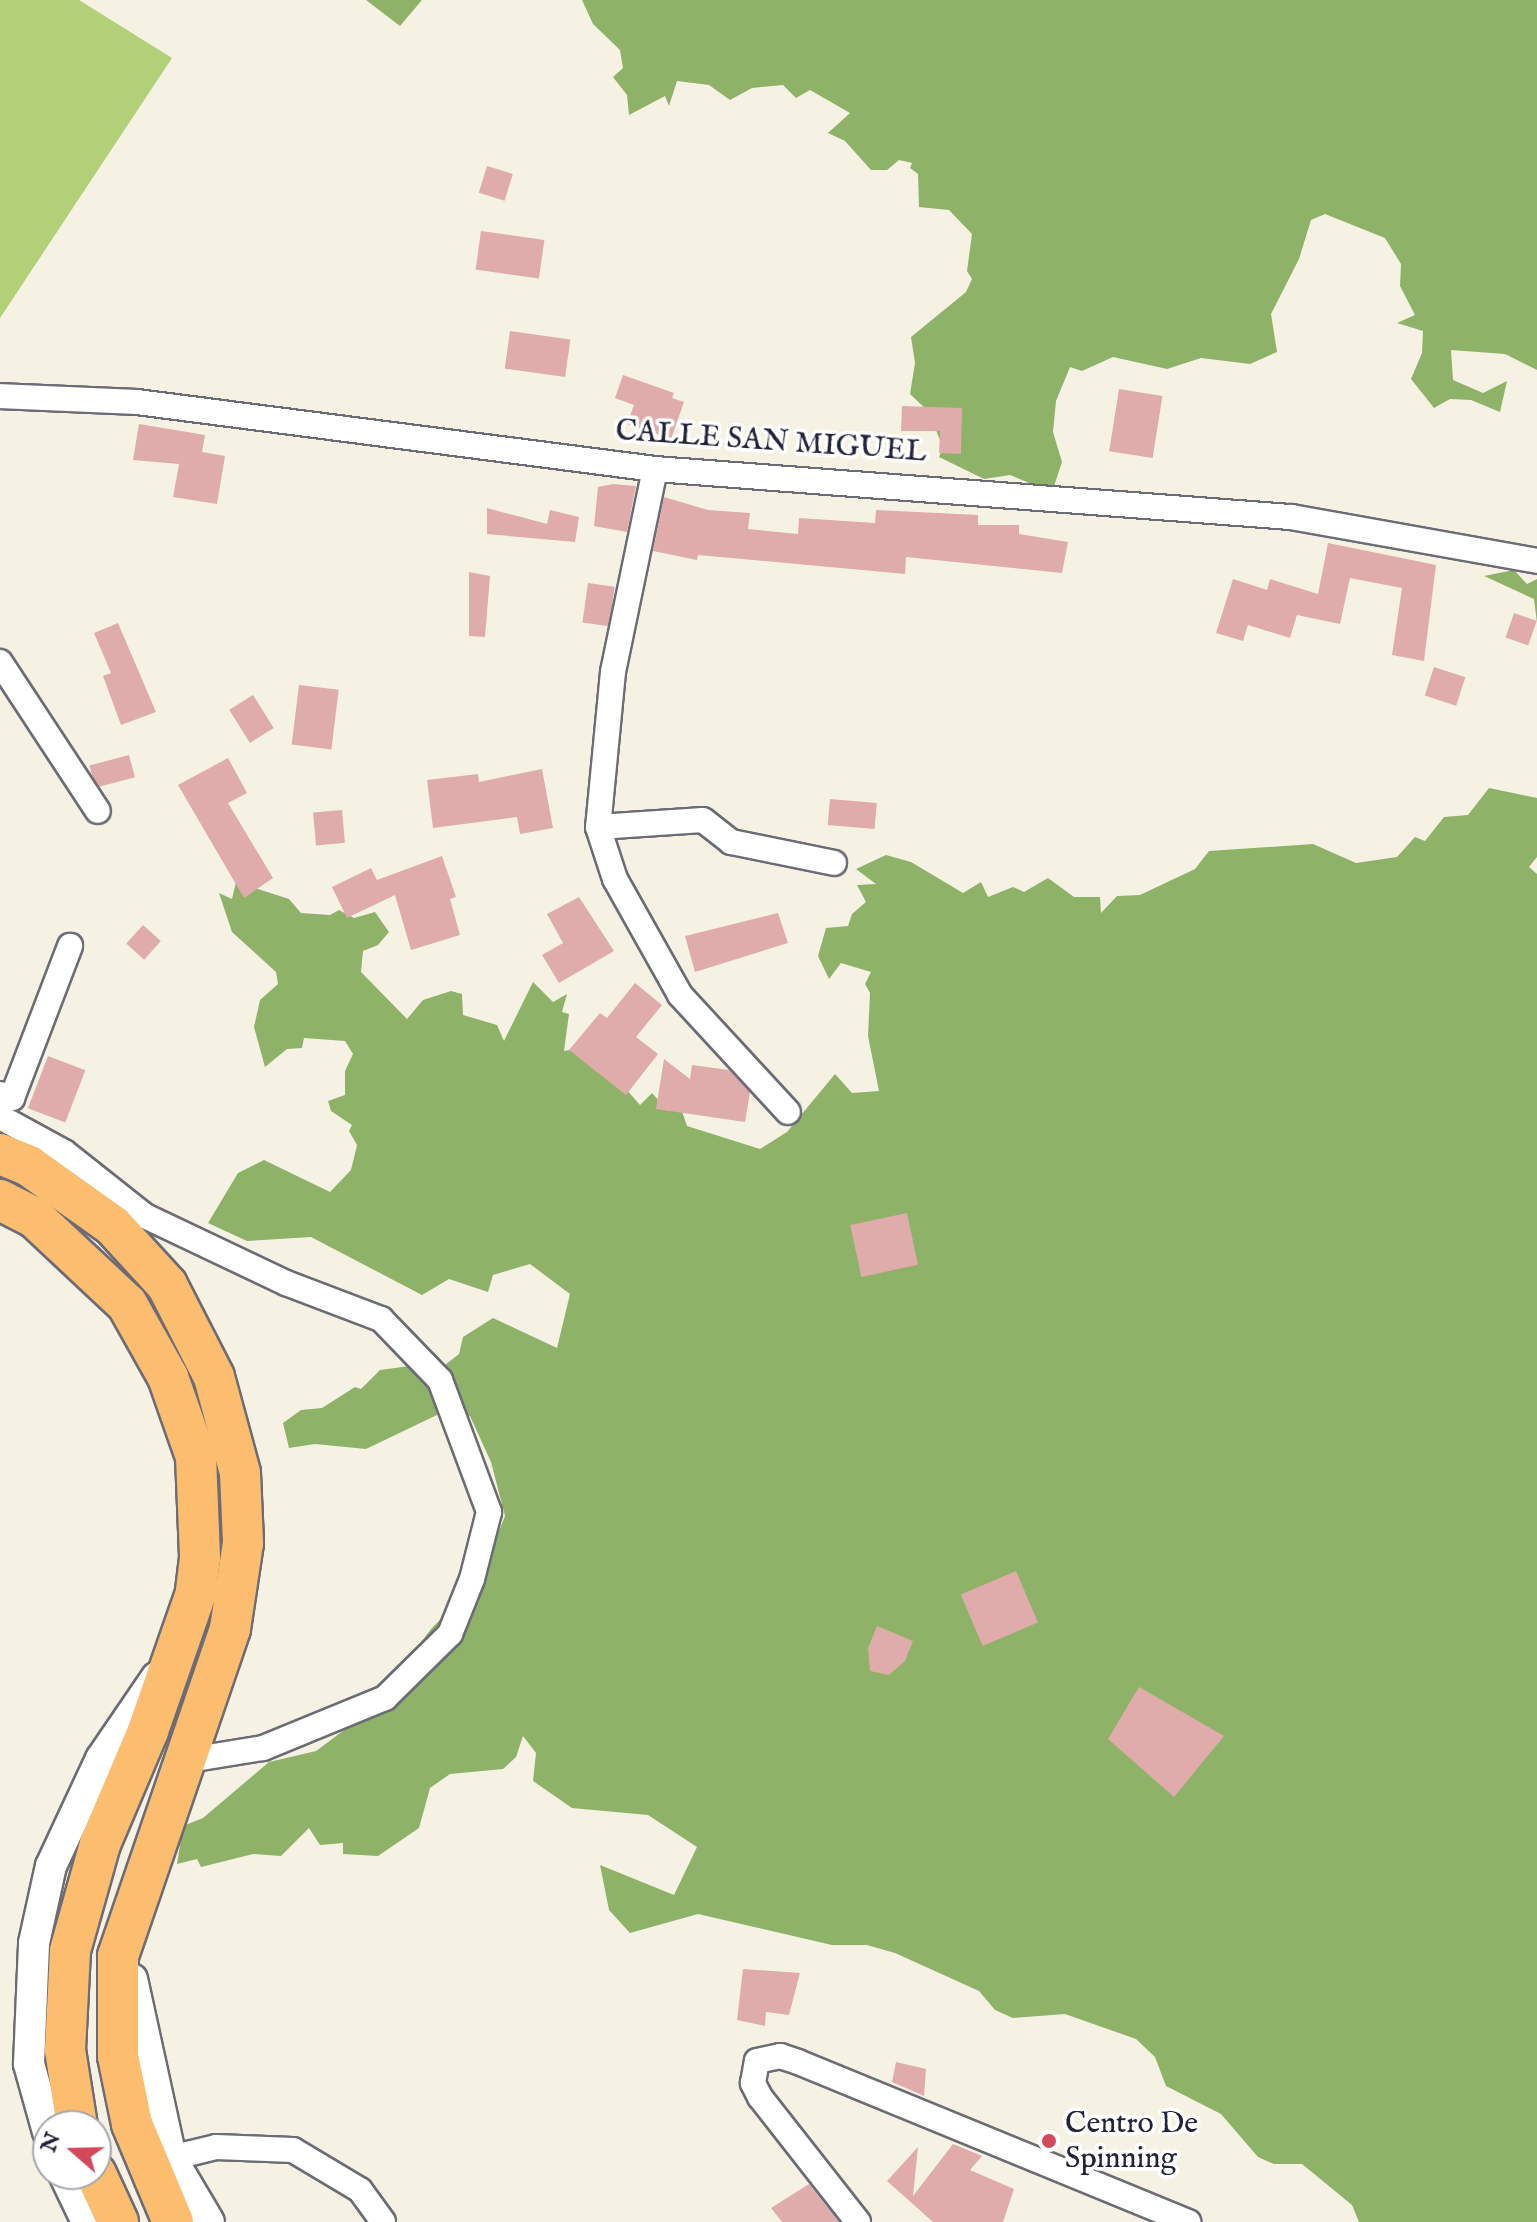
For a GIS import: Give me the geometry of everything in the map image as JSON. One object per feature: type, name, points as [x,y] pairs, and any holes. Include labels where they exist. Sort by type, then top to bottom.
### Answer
[{"type":"main road","points":[[0,1154],[29,1166],[86,1205],[154,1268],[182,1311],[231,1425],[240,1473],[243,1543],[230,1629],[189,1760],[125,1931],[115,1988],[118,2056],[132,2124],[173,2222]]},
{"type":"main road","points":[[0,1200],[35,1218],[127,1304],[179,1402],[196,1457],[200,1558],[183,1639],[100,1844],[73,1936],[65,2050],[74,2110]]},
{"type":"main road","points":[[103,2190],[118,2222]]},
{"type":"street","name":"CALLE SAN MIGUEL","points":[[0,396],[137,402],[655,469],[1291,517],[1537,561]]},
{"type":"street","points":[[655,469],[613,672],[598,827],[615,879],[680,995],[788,1112]]},
{"type":"street","points":[[0,662],[98,811]]},
{"type":"street","points":[[598,827],[703,820],[731,842],[834,863]]},
{"type":"street","points":[[70,946],[4,1103],[145,1216],[286,1283],[381,1319],[440,1380],[489,1512],[472,1579],[450,1634],[385,1698],[263,1748],[189,1760]]},
{"type":"street","points":[[42,2110],[29,2064],[34,1943],[51,1866],[101,1759],[183,1639]]},
{"type":"street","points":[[125,1931],[140,2035],[171,2158],[209,2222]]},
{"type":"street","points":[[858,2222],[760,2097],[753,2083],[757,2061],[780,2056],[822,2071],[1189,2222]]},
{"type":"street","points":[[171,2158],[216,2147],[293,2150],[360,2190],[383,2222]]},
{"type":"street","points":[[72,2190],[87,2222]]},
{"type":"green space","points":[[0,0],[79,0],[172,58],[0,318]]},
{"type":"green space","points":[[366,0],[422,0],[400,26]]},
{"type":"green space","points":[[582,0],[1537,0],[1537,370],[1505,354],[1451,350],[1453,380],[1483,393],[1507,381],[1500,412],[1471,400],[1450,399],[1434,408],[1411,379],[1422,353],[1423,331],[1397,323],[1415,315],[1400,286],[1401,264],[1385,238],[1325,214],[1311,220],[1299,259],[1271,314],[1277,352],[1250,364],[1201,358],[1167,369],[1113,357],[1082,371],[1070,367],[1056,401],[1053,432],[1062,462],[1047,507],[1034,485],[1010,475],[984,479],[939,457],[943,448],[929,412],[910,394],[915,363],[911,337],[966,292],[972,279],[967,271],[972,234],[949,210],[919,207],[918,174],[910,168],[912,163],[899,160],[887,170],[871,170],[845,141],[828,133],[850,113],[810,90],[796,98],[783,85],[752,88],[730,100],[709,85],[677,81],[669,106],[665,96],[629,115],[627,95],[613,77],[623,68],[620,50],[593,24]]},
{"type":"green space","points":[[1514,570],[1527,584],[1537,579],[1537,623],[1534,599],[1484,576]]},
{"type":"green space","points":[[1489,788],[1537,798],[1537,857],[1529,867],[1537,874],[1537,2222],[1359,2222],[1352,2205],[1302,2164],[1274,2164],[1258,2157],[1221,2114],[1166,2086],[1155,2057],[1136,2039],[1065,2014],[1013,2018],[995,2010],[979,1991],[895,1953],[867,1945],[832,1945],[698,1914],[630,1933],[609,1910],[600,1865],[674,1895],[697,1847],[648,1815],[572,1808],[533,1781],[536,1753],[523,1736],[516,1757],[503,1769],[450,1774],[430,1788],[419,1828],[378,1856],[343,1854],[343,1843],[320,1845],[309,1828],[281,1856],[253,1854],[201,1867],[197,1859],[177,1864],[183,1826],[203,1818],[269,1762],[316,1751],[370,1711],[431,1629],[479,1580],[505,1516],[491,1462],[470,1416],[439,1414],[366,1449],[315,1444],[289,1448],[283,1423],[301,1410],[322,1408],[355,1387],[361,1389],[380,1370],[432,1363],[431,1376],[459,1354],[463,1337],[493,1318],[557,1348],[570,1294],[530,1264],[493,1275],[488,1292],[449,1279],[422,1295],[311,1237],[247,1241],[208,1223],[238,1173],[264,1160],[330,1192],[351,1170],[357,1145],[349,1131],[352,1125],[331,1111],[328,1101],[345,1095],[345,1071],[353,1054],[345,1041],[304,1038],[302,1048],[287,1049],[265,1067],[254,1027],[260,1000],[278,984],[276,972],[232,932],[219,893],[232,899],[236,882],[289,899],[301,913],[330,915],[339,910],[354,918],[375,912],[389,932],[378,945],[363,951],[361,972],[407,1019],[423,1000],[451,991],[462,994],[463,1015],[497,1025],[504,1041],[533,982],[553,1002],[567,994],[562,1012],[569,1014],[564,1051],[589,1047],[640,1105],[652,1093],[668,1111],[680,1105],[687,1126],[760,1149],[787,1132],[835,1074],[852,1093],[879,1091],[868,1036],[870,993],[865,984],[871,972],[841,963],[829,979],[818,956],[826,928],[848,926],[852,914],[866,902],[857,885],[876,884],[856,869],[886,855],[911,862],[963,893],[981,882],[988,897],[1013,887],[1024,892],[1048,878],[1074,897],[1100,897],[1101,913],[1117,896],[1140,895],[1195,869],[1209,851],[1313,844],[1356,863],[1397,857],[1415,837],[1425,841],[1444,817],[1468,815]]},
{"type":"building","points":[[487,166],[513,174],[505,201],[479,193]]},
{"type":"building","points":[[481,231],[544,240],[539,279],[476,270]]},
{"type":"building","points":[[510,331],[570,339],[565,377],[505,369]]},
{"type":"building","points":[[623,375],[674,393],[672,398],[684,402],[671,439],[627,424],[634,405],[615,398]]},
{"type":"building","points":[[1119,389],[1162,396],[1153,458],[1109,451]]},
{"type":"building","points":[[902,406],[962,408],[961,454],[939,453],[940,431],[901,431]]},
{"type":"building","points":[[139,424],[205,435],[202,452],[225,456],[217,504],[173,497],[179,464],[133,460]]},
{"type":"building","points":[[613,484],[636,486],[627,532],[594,526],[598,487]]},
{"type":"building","points":[[664,497],[708,510],[750,513],[748,529],[798,534],[799,518],[875,523],[876,510],[978,515],[978,525],[1019,525],[1019,534],[1068,542],[1062,573],[906,557],[905,574],[698,555],[697,560],[653,551]]},
{"type":"building","points":[[487,508],[547,524],[550,510],[579,517],[575,542],[487,534]]},
{"type":"building","points":[[1328,543],[1436,565],[1424,661],[1392,655],[1402,588],[1350,578],[1340,624],[1297,615],[1290,638],[1248,625],[1243,641],[1216,633],[1233,579],[1267,590],[1270,579],[1318,594]]},
{"type":"building","points":[[469,572],[490,576],[485,637],[469,636]]},
{"type":"building","points":[[588,583],[615,587],[609,626],[582,623]]},
{"type":"building","points":[[1514,613],[1537,621],[1528,645],[1506,638]]},
{"type":"building","points":[[118,623],[156,712],[121,725],[103,676],[111,673],[94,633]]},
{"type":"building","points":[[1434,667],[1465,677],[1456,706],[1425,696]]},
{"type":"building","points":[[299,685],[339,690],[331,749],[292,745]]},
{"type":"building","points":[[253,695],[274,728],[250,743],[229,710]]},
{"type":"building","points":[[129,755],[135,777],[95,788],[89,766]]},
{"type":"building","points":[[228,758],[247,793],[228,803],[273,878],[244,898],[178,785]]},
{"type":"building","points":[[542,769],[553,828],[520,834],[517,817],[433,828],[427,780],[478,774],[479,782]]},
{"type":"building","points":[[830,799],[877,803],[875,829],[828,825]]},
{"type":"building","points":[[342,810],[345,843],[316,845],[313,813]]},
{"type":"building","points":[[442,856],[456,897],[450,899],[460,935],[411,950],[395,895],[347,918],[332,887],[371,868],[377,880]]},
{"type":"building","points":[[579,897],[614,951],[559,983],[542,955],[563,943],[547,914]]},
{"type":"building","points":[[778,913],[788,943],[695,972],[685,936]]},
{"type":"building","points":[[143,925],[161,941],[144,960],[126,944]]},
{"type":"building","points":[[635,983],[662,1005],[636,1037],[658,1054],[626,1095],[569,1050],[600,1013],[607,1018]]},
{"type":"building","points":[[48,1056],[85,1070],[65,1123],[28,1108]]},
{"type":"building","points":[[664,1059],[690,1079],[692,1065],[729,1070],[750,1092],[745,1122],[656,1109]]},
{"type":"building","points":[[907,1213],[918,1265],[861,1277],[850,1225]]},
{"type":"building","points":[[1016,1571],[1038,1623],[983,1646],[961,1594]]},
{"type":"building","points":[[877,1626],[913,1641],[905,1661],[889,1675],[870,1671],[868,1648]]},
{"type":"building","points":[[1139,1687],[1224,1736],[1174,1797],[1108,1739]]},
{"type":"building","points":[[743,1969],[800,1973],[789,2015],[766,2012],[765,2026],[737,2020]]},
{"type":"building","points":[[896,2062],[926,2069],[924,2096],[892,2082]]},
{"type":"building","points":[[953,2144],[982,2156],[970,2170],[1014,2189],[1003,2222],[933,2222],[887,2181],[918,2147],[913,2196]]},
{"type":"building","points":[[809,2184],[839,2222],[782,2222],[771,2208]]},
{"type":"place","name":"Centro De Spinning","points":[[1049,2141]]}]
